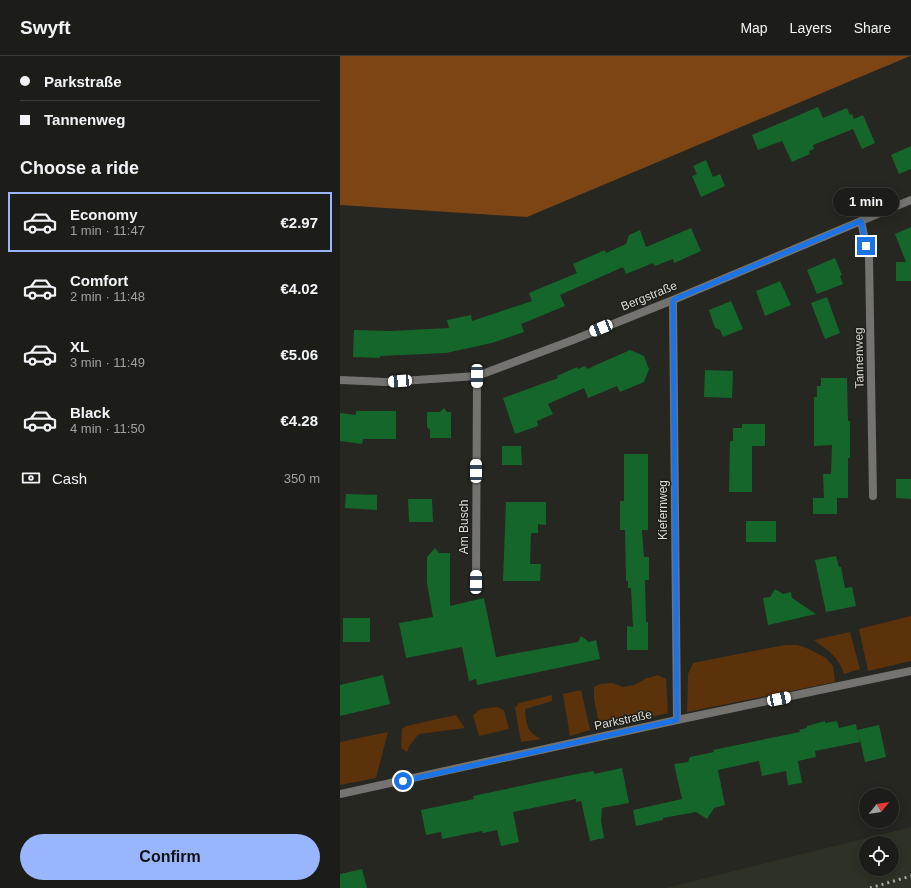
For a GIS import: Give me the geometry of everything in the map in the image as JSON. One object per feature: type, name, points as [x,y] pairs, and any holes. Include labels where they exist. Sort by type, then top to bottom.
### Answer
[{"type":"street","name":"Bergstraße","points":[[340,380],[386,382],[477,376],[673,300],[911,200]]},
{"type":"street","name":"Tannenweg","points":[[861,221],[869,258],[873,496]]},
{"type":"street","name":"Kiefernweg","points":[[673,300],[677,720]]},
{"type":"street","name":"Am Busch","points":[[476,582],[477,376]]},
{"type":"street","name":"Parkstraße","points":[[340,794],[677,720],[911,671]]},
{"type":"shaded area","points":[[340,56],[910,56],[527,217],[340,205]]},
{"type":"shaded area","points":[[911,616],[911,661],[868,671],[859,629]]},
{"type":"shaded area","points":[[850,632],[860,669],[844,674],[836,658],[814,640]]},
{"type":"shaded area","points":[[785,645],[797,645],[809,649],[826,658],[833,666],[835,682],[687,712],[688,674],[693,663]]},
{"type":"shaded area","points":[[658,675],[666,679],[668,713],[600,728],[594,699],[594,687],[600,684],[612,683],[623,687],[634,685],[645,679]]},
{"type":"shaded area","points":[[581,690],[590,730],[570,736],[563,694]]},
{"type":"shaded area","points":[[552,695],[552,701],[525,709],[528,727],[532,733],[541,739],[521,742],[515,708],[519,703]]},
{"type":"shaded area","points":[[497,707],[504,710],[509,729],[479,736],[473,715],[481,709]]},
{"type":"shaded area","points":[[456,715],[465,728],[419,734],[409,746],[407,752],[401,748],[402,729],[406,726]]},
{"type":"shaded area","points":[[388,732],[376,778],[340,785],[340,742]]},
{"type":"shaded area","points":[[911,827],[911,888],[666,888],[859,840],[859,876],[899,876],[899,836],[875,836]]},
{"type":"building","points":[[818,107],[823,118],[847,108],[850,115],[852,114],[854,119],[863,115],[875,143],[862,149],[853,129],[813,145],[814,149],[809,151],[810,154],[792,162],[782,141],[758,150],[752,135]]},
{"type":"building","points":[[911,146],[911,169],[899,174],[891,155]]},
{"type":"building","points":[[706,160],[713,177],[720,174],[725,186],[701,197],[692,176],[697,174],[693,166]]},
{"type":"building","points":[[911,227],[911,281],[896,281],[896,262],[906,262],[895,234]]},
{"type":"building","points":[[691,228],[701,251],[674,263],[673,259],[655,266],[653,263],[626,274],[623,267],[560,295],[565,306],[521,324],[524,332],[492,343],[446,353],[380,356],[380,358],[353,357],[354,330],[391,331],[449,328],[447,320],[471,315],[472,321],[532,301],[529,293],[577,273],[573,264],[605,250],[606,253],[626,244],[629,235],[640,230],[646,247]]},
{"type":"building","points":[[835,258],[842,275],[840,276],[843,284],[817,294],[807,270]]},
{"type":"building","points":[[780,281],[791,305],[765,316],[756,291]]},
{"type":"building","points":[[827,297],[840,333],[825,339],[811,303]]},
{"type":"building","points":[[731,301],[743,329],[723,337],[720,330],[715,328],[709,310]]},
{"type":"building","points":[[630,350],[644,356],[649,369],[644,382],[620,392],[617,386],[588,398],[584,388],[548,404],[553,414],[537,421],[538,426],[515,434],[503,398],[558,378],[557,376],[577,367],[578,369],[585,366],[587,369]]},
{"type":"building","points":[[705,370],[733,371],[732,398],[704,397]]},
{"type":"building","points":[[821,378],[847,378],[848,421],[850,421],[848,498],[837,498],[837,514],[813,514],[813,498],[824,498],[823,474],[831,474],[832,445],[814,446],[814,397],[817,397],[817,386],[821,386]]},
{"type":"building","points":[[444,408],[447,412],[451,412],[451,438],[430,438],[430,430],[427,427],[427,412],[440,412]]},
{"type":"building","points":[[356,411],[396,411],[396,439],[363,439],[362,444],[340,441],[340,413],[356,415]]},
{"type":"building","points":[[742,424],[765,424],[765,446],[752,446],[752,492],[729,492],[730,441],[733,441],[733,428],[742,428]]},
{"type":"building","points":[[502,446],[521,446],[522,465],[502,465]]},
{"type":"building","points":[[624,454],[648,454],[648,530],[642,530],[644,557],[649,557],[649,580],[645,580],[648,650],[627,650],[627,626],[633,627],[631,588],[628,588],[628,581],[626,581],[625,530],[620,530],[620,501],[624,501]]},
{"type":"building","points":[[896,479],[911,479],[911,499],[896,498]]},
{"type":"building","points":[[346,494],[377,495],[377,510],[345,508]]},
{"type":"building","points":[[408,499],[432,499],[433,522],[409,522]]},
{"type":"building","points":[[506,502],[546,502],[546,525],[538,524],[538,533],[531,533],[530,564],[541,564],[540,581],[503,581]]},
{"type":"building","points":[[746,521],[776,521],[776,542],[746,542]]},
{"type":"building","points":[[435,548],[439,553],[450,553],[450,606],[484,598],[496,657],[578,642],[581,636],[589,642],[596,640],[600,659],[477,685],[476,679],[469,681],[462,647],[406,658],[399,623],[433,617],[427,583],[427,557]]},
{"type":"building","points":[[836,556],[839,567],[841,567],[845,588],[852,587],[856,606],[826,612],[815,560]]},
{"type":"building","points":[[775,589],[783,594],[791,592],[792,598],[816,614],[768,625],[763,598],[770,597]]},
{"type":"building","points":[[343,618],[370,618],[370,642],[343,642]]},
{"type":"building","points":[[383,675],[390,704],[340,716],[340,685]]},
{"type":"building","points":[[825,721],[825,723],[837,721],[839,728],[856,724],[857,730],[879,725],[886,757],[865,762],[858,731],[860,742],[815,751],[816,757],[798,761],[802,783],[788,785],[786,771],[762,776],[759,761],[718,770],[725,805],[714,808],[707,819],[696,812],[663,818],[663,820],[636,826],[633,810],[682,799],[674,764],[688,762],[690,757],[714,752],[713,750],[800,732],[799,730],[807,728],[807,726]]},
{"type":"building","points":[[622,768],[629,803],[602,808],[601,821],[604,838],[590,841],[581,801],[576,802],[576,799],[513,812],[519,842],[501,846],[497,830],[483,833],[482,831],[442,839],[441,832],[426,835],[421,810],[474,799],[473,796],[577,774],[594,771],[594,774]]},
{"type":"building","points":[[362,869],[367,888],[340,888],[340,874]]},
{"type":"railway","points":[[870,888],[911,876]]},
{"type":"route","points":[[403,781],[677,720],[673,300],[861,221],[866,246]]}]
